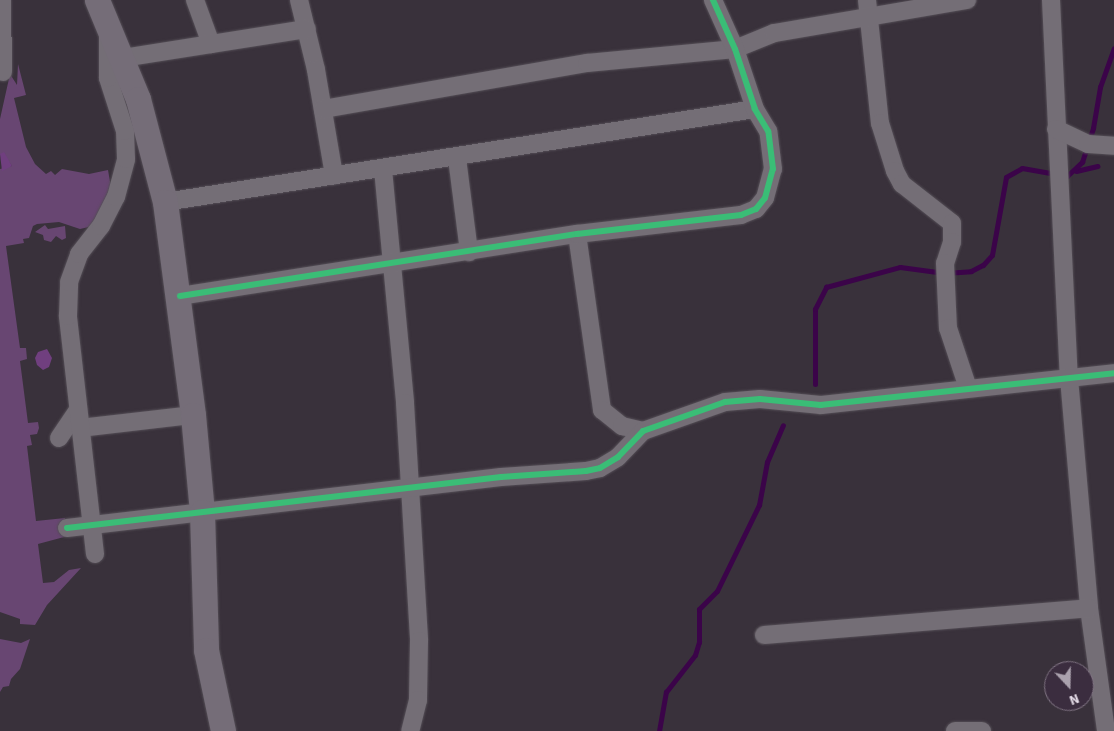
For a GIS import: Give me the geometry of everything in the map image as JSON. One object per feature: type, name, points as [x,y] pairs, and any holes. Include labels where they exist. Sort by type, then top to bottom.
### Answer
[{"type":"street","points":[[2,0],[3,72]]},
{"type":"street","points":[[97,0],[123,58],[138,99],[165,202],[180,296],[202,512],[206,650],[223,731]]},
{"type":"street","points":[[195,0],[211,44]]},
{"type":"street","points":[[299,0],[307,29],[323,108],[334,175]]},
{"type":"street","points":[[180,296],[576,234],[741,215],[756,210],[764,198],[773,169],[768,131],[755,110],[735,49],[713,0]]},
{"type":"street","points":[[323,108],[587,63],[735,49],[774,33],[868,8],[967,0]]},
{"type":"street","points":[[1051,0],[1069,378],[1089,608],[1108,722]]},
{"type":"street","points":[[868,8],[880,123],[895,172],[902,184],[952,223],[952,242],[945,264],[948,328],[968,388]]},
{"type":"street","points":[[95,554],[68,316],[70,282],[79,254],[101,226],[116,197],[126,159],[125,131],[108,78],[108,25]]},
{"type":"street","points":[[123,58],[307,29]]},
{"type":"street","points":[[165,202],[334,175],[457,158],[755,110]]},
{"type":"street","points":[[1056,129],[1088,144],[1114,146]]},
{"type":"street","points":[[457,158],[469,252]]},
{"type":"street","points":[[383,169],[393,264],[419,641],[418,700],[410,731]]},
{"type":"street","points":[[576,234],[602,410],[622,426],[643,431]]},
{"type":"street","points":[[67,528],[409,488],[586,472],[600,468],[618,457],[643,431],[725,402],[760,399],[821,405],[1114,374]]},
{"type":"street","points":[[59,438],[78,410]]},
{"type":"street","points":[[80,428],[193,415]]},
{"type":"street","points":[[764,635],[1089,608]]},
{"type":"street","points":[[955,731],[982,731]]},
{"type":"shaded area","points":[[18,64],[26,95],[14,98],[26,147],[35,164],[46,174],[51,171],[55,175],[62,169],[89,174],[108,170],[112,193],[93,226],[80,229],[59,222],[37,224],[33,226],[29,238],[23,239],[24,243],[6,246],[20,348],[26,348],[27,359],[20,361],[28,423],[38,422],[39,428],[37,434],[30,435],[32,445],[27,446],[36,521],[65,518],[66,525],[79,533],[38,544],[43,583],[54,582],[69,570],[81,568],[47,605],[35,625],[20,624],[20,619],[0,612],[0,169],[12,166],[4,155],[0,154],[0,119],[10,74],[17,85]]},
{"type":"shaded area","points":[[4,152],[12,166],[2,171],[0,154]]},
{"type":"shaded area","points":[[45,225],[48,229],[65,226],[66,238],[62,240],[56,236],[51,242],[44,240],[43,235],[35,232]]},
{"type":"shaded area","points":[[47,349],[52,358],[49,367],[43,370],[37,365],[35,358],[38,352]]},
{"type":"shaded area","points":[[0,639],[21,643],[30,639],[20,669],[11,679],[9,686],[3,687],[0,692]]},
{"type":"waterway","points":[[815,384],[815,309],[826,287],[900,267],[945,273],[971,271],[983,265],[992,255],[1006,177],[1022,168],[1067,176],[1082,162],[1093,128],[1100,87],[1114,48]]},
{"type":"waterway","points":[[1076,171],[1097,166]]},
{"type":"waterway","points":[[659,731],[666,692],[695,655],[699,642],[699,609],[717,591],[759,505],[767,462],[783,425]]},
{"type":"cycle path","points":[[180,296],[577,234],[741,215],[756,209],[765,198],[773,169],[768,131],[755,109],[735,49],[713,0]]},
{"type":"cycle path","points":[[67,528],[501,477],[586,471],[600,468],[618,457],[643,431],[725,402],[760,399],[821,405],[1114,373]]}]
